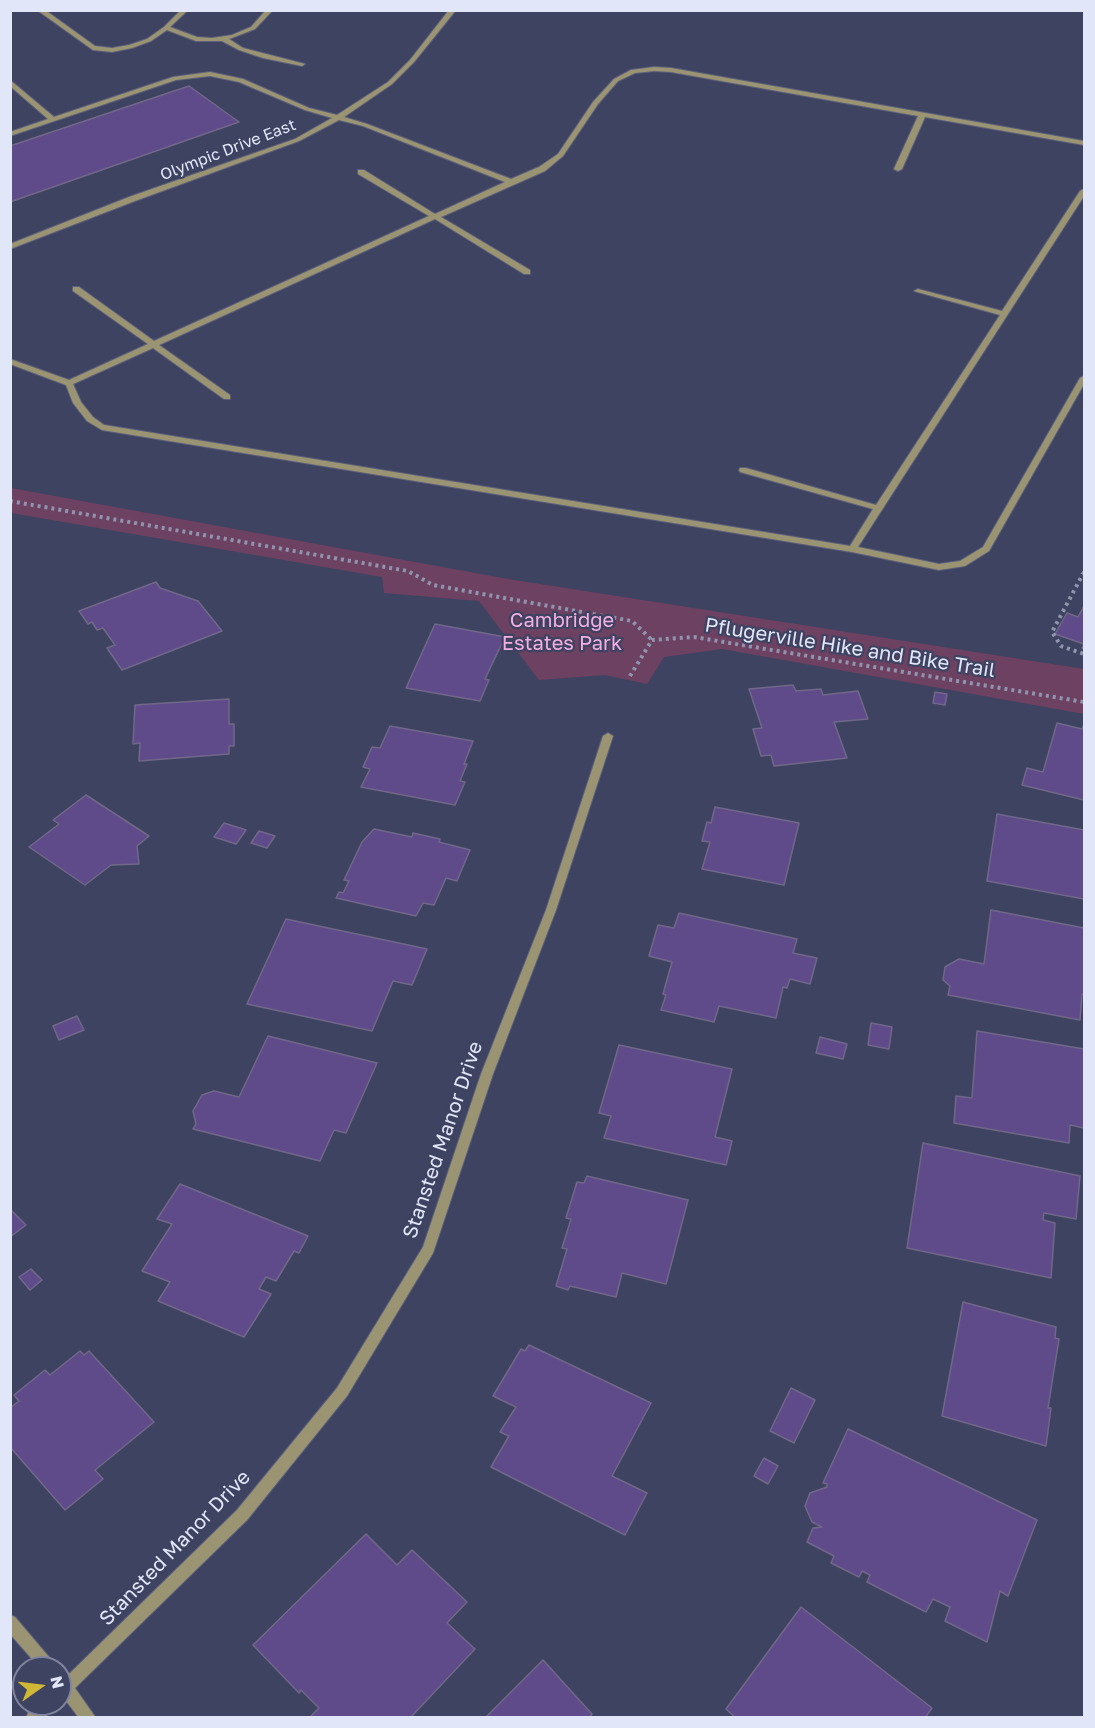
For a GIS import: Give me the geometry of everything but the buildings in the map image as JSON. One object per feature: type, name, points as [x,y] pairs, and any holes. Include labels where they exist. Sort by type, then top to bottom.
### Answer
[{"type":"street","points":[[40,10],[93,48],[112,50],[130,47],[149,40],[166,28],[184,10]]},
{"type":"street","points":[[166,28],[196,39],[232,37],[253,28],[270,10]]},
{"type":"street","name":"Olympic Drive East","points":[[10,247],[132,199],[297,140],[339,117],[390,83],[412,61],[453,10]]},
{"type":"street","points":[[221,38],[242,49],[263,56],[302,63]]},
{"type":"street","points":[[10,361],[69,383],[542,169],[561,155],[595,103],[616,80],[633,71],[671,70],[1084,143]]},
{"type":"street","points":[[10,134],[176,78],[210,74],[241,80],[307,109],[339,117],[511,182]]},
{"type":"street","points":[[10,82],[53,120]]},
{"type":"street","points":[[898,169],[922,115]]},
{"type":"street","points":[[362,172],[527,272]]},
{"type":"street","points":[[852,549],[1084,191]]},
{"type":"street","points":[[76,289],[227,397]]},
{"type":"street","points":[[918,291],[1005,314]]},
{"type":"street","points":[[69,383],[77,403],[90,419],[102,427],[852,549],[939,567],[962,564],[986,549],[1084,378]]},
{"type":"street","points":[[743,470],[878,508]]},
{"type":"street","name":"Stansted Manor Drive","points":[[72,1678],[249,1506],[342,1392],[429,1249],[487,1074],[550,910],[608,736]]},
{"type":"street","points":[[10,1622],[39,1656]]},
{"type":"street","points":[[72,1699],[89,1718]]},
{"type":"path","points":[[10,501],[408,570],[433,585],[632,621],[652,640],[630,676]]},
{"type":"path","points":[[1084,572],[1052,632],[1061,646],[1084,654]]},
{"type":"path","name":"Pflugerville Hike and Bike Trail","points":[[652,640],[694,637],[1084,702]]},
{"type":"green space","name":"Cambridge Estates Park","points":[[11,488],[508,579],[1084,669],[1084,714],[722,649],[664,657],[647,684],[605,675],[539,680],[479,601],[384,593],[382,577],[11,513]]}]
